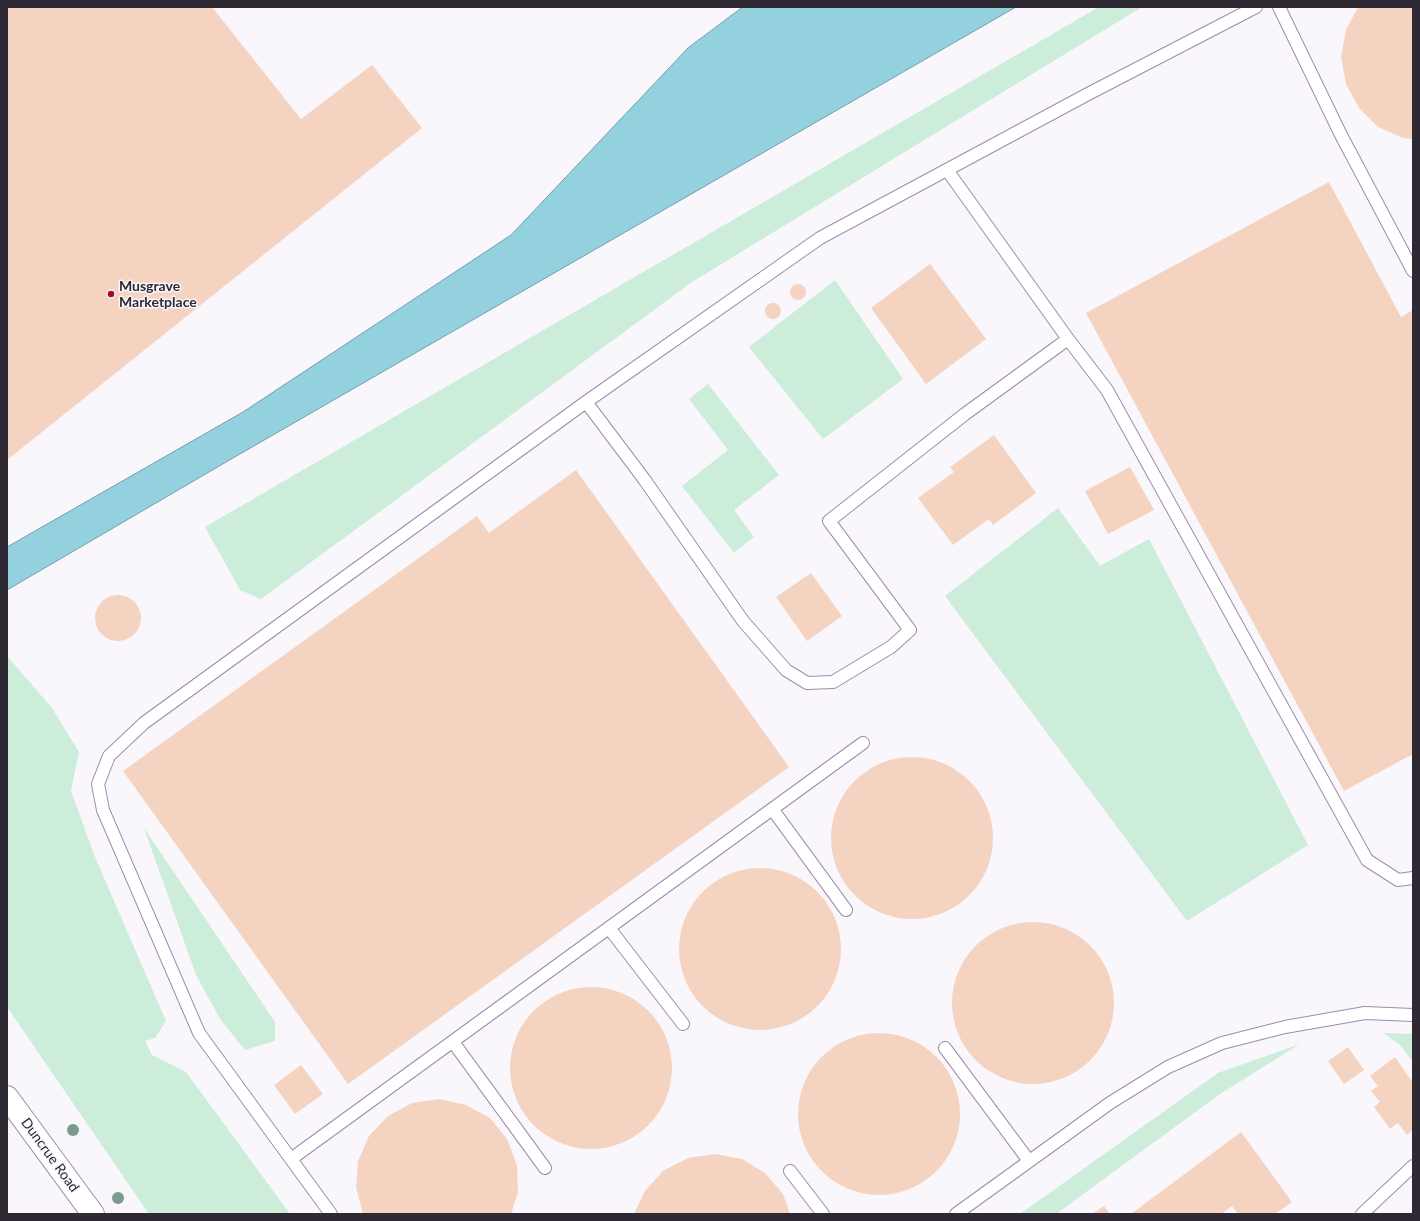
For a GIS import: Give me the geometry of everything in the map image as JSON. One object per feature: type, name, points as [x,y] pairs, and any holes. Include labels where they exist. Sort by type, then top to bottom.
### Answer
[{"type":"street","name":"Duncrue Road","points":[[7,1097],[92,1214]]},
{"type":"lane","points":[[331,1214],[199,1033],[103,810],[98,784],[109,756],[144,723],[586,402],[820,238],[1256,7]]},
{"type":"lane","points":[[1279,7],[1341,134],[1413,271]]},
{"type":"lane","points":[[947,170],[1068,339],[1107,390],[1367,860],[1398,880],[1413,878]]},
{"type":"lane","points":[[586,402],[644,478],[743,620],[786,670],[807,683],[833,682],[891,647],[910,630],[829,521],[965,414],[1068,339]]},
{"type":"lane","points":[[291,1159],[773,810],[863,743]]},
{"type":"lane","points":[[773,810],[846,910]]},
{"type":"lane","points":[[609,928],[683,1024]]},
{"type":"lane","points":[[956,1214],[1110,1103],[1168,1067],[1222,1043],[1285,1027],[1366,1013],[1413,1015]]},
{"type":"lane","points":[[453,1042],[545,1168]]},
{"type":"lane","points":[[945,1048],[1029,1161]]},
{"type":"lane","points":[[1362,1214],[1413,1166]]},
{"type":"lane","points":[[790,1171],[823,1214]]},
{"type":"green space","points":[[1099,7],[1142,7],[692,282],[261,599],[240,590],[205,527]]},
{"type":"green space","points":[[835,280],[903,379],[823,439],[749,347]]},
{"type":"green space","points":[[708,384],[779,475],[734,510],[754,537],[734,553],[682,486],[728,450],[689,399]]},
{"type":"green space","points":[[1058,508],[1100,566],[1149,539],[1308,845],[1187,921],[945,596]]},
{"type":"green space","points":[[7,656],[52,708],[79,752],[71,791],[95,857],[166,1021],[155,1038],[145,1041],[152,1055],[186,1072],[290,1214],[149,1214],[7,1007]]},
{"type":"green space","points":[[144,828],[275,1022],[275,1041],[245,1050],[220,1019],[196,975]]},
{"type":"green space","points":[[1383,1033],[1413,1034],[1413,1062],[1399,1044]]},
{"type":"green space","points":[[1300,1044],[1220,1094],[1056,1214],[1020,1214],[1218,1073]]},
{"type":"water","points":[[743,7],[1016,7],[233,458],[7,590],[7,547],[243,412],[511,235],[688,48]]},
{"type":"building","name":"Musgrave Marketplace","points":[[7,7],[212,7],[301,119],[372,65],[422,128],[7,460]]},
{"type":"building","points":[[1358,7],[1413,7],[1413,139],[1403,138],[1378,127],[1359,108],[1346,84],[1341,57],[1346,30]]},
{"type":"building","points":[[1329,182],[1401,317],[1413,310],[1413,754],[1344,791],[1086,313]]},
{"type":"building","points":[[930,264],[986,339],[926,384],[871,308]]},
{"type":"building","points":[[795,284],[801,284],[806,289],[804,298],[801,300],[795,300],[790,295],[790,289]]},
{"type":"building","points":[[770,303],[776,303],[781,308],[779,317],[776,319],[770,319],[765,314],[765,308]]},
{"type":"building","points":[[994,435],[1036,493],[993,525],[989,519],[953,545],[918,498],[954,472],[950,467]]},
{"type":"building","points":[[1130,467],[1154,510],[1108,534],[1085,491]]},
{"type":"building","points":[[576,470],[789,767],[348,1084],[123,771],[477,516],[489,533]]},
{"type":"building","points":[[811,573],[842,616],[807,641],[776,597]]},
{"type":"building","points":[[113,595],[123,595],[131,599],[137,605],[141,613],[141,623],[137,631],[131,637],[123,641],[113,641],[105,637],[99,631],[95,623],[95,613],[99,605],[105,599]]},
{"type":"building","points":[[912,757],[943,763],[957,771],[969,781],[979,793],[987,807],[993,838],[987,869],[979,883],[969,895],[957,905],[943,913],[912,919],[881,913],[867,905],[855,895],[845,883],[837,869],[831,838],[837,807],[845,793],[855,781],[867,771],[881,763]]},
{"type":"building","points":[[760,868],[791,874],[805,882],[817,892],[827,904],[835,918],[841,949],[835,980],[827,994],[817,1006],[805,1016],[791,1024],[760,1030],[729,1024],[715,1016],[703,1006],[693,994],[685,980],[679,949],[685,918],[693,904],[703,892],[715,882],[729,874]]},
{"type":"building","points":[[1033,922],[1064,928],[1078,936],[1090,946],[1100,958],[1108,972],[1114,1003],[1108,1034],[1100,1048],[1090,1060],[1078,1070],[1064,1078],[1033,1084],[1002,1078],[988,1070],[976,1060],[966,1048],[958,1034],[952,1003],[958,972],[966,958],[976,946],[988,936],[1002,928]]},
{"type":"building","points":[[591,987],[622,993],[636,1001],[648,1011],[658,1023],[666,1037],[672,1068],[666,1099],[658,1113],[648,1125],[636,1135],[622,1143],[591,1149],[560,1143],[546,1135],[534,1125],[524,1113],[516,1099],[510,1068],[516,1037],[524,1023],[534,1011],[546,1001],[560,993]]},
{"type":"building","points":[[879,1033],[910,1039],[924,1047],[936,1057],[946,1069],[954,1083],[960,1114],[954,1145],[946,1159],[936,1171],[924,1181],[910,1189],[879,1195],[848,1189],[834,1181],[822,1171],[812,1159],[804,1145],[798,1114],[804,1083],[812,1069],[822,1057],[834,1047],[848,1039]]},
{"type":"building","points":[[1348,1047],[1364,1070],[1344,1084],[1328,1061]]},
{"type":"building","points":[[1395,1057],[1413,1083],[1413,1130],[1407,1135],[1398,1123],[1390,1129],[1374,1107],[1380,1102],[1371,1091],[1378,1086],[1370,1076]]},
{"type":"building","points":[[301,1065],[323,1094],[295,1114],[274,1085]]},
{"type":"building","points":[[439,1099],[466,1105],[490,1118],[507,1139],[517,1165],[518,1192],[511,1214],[363,1214],[356,1187],[358,1161],[369,1136],[388,1116],[412,1103]]},
{"type":"building","points":[[1241,1132],[1292,1202],[1275,1214],[1238,1214],[1232,1206],[1221,1214],[1131,1214]]},
{"type":"building","points":[[715,1154],[742,1159],[765,1173],[783,1194],[790,1214],[634,1214],[645,1191],[663,1171],[688,1158]]},
{"type":"building","points":[[1104,1206],[1110,1214],[1092,1214]]},
{"type":"place","name":"Musgrave Marketplace","points":[[111,294]]}]
